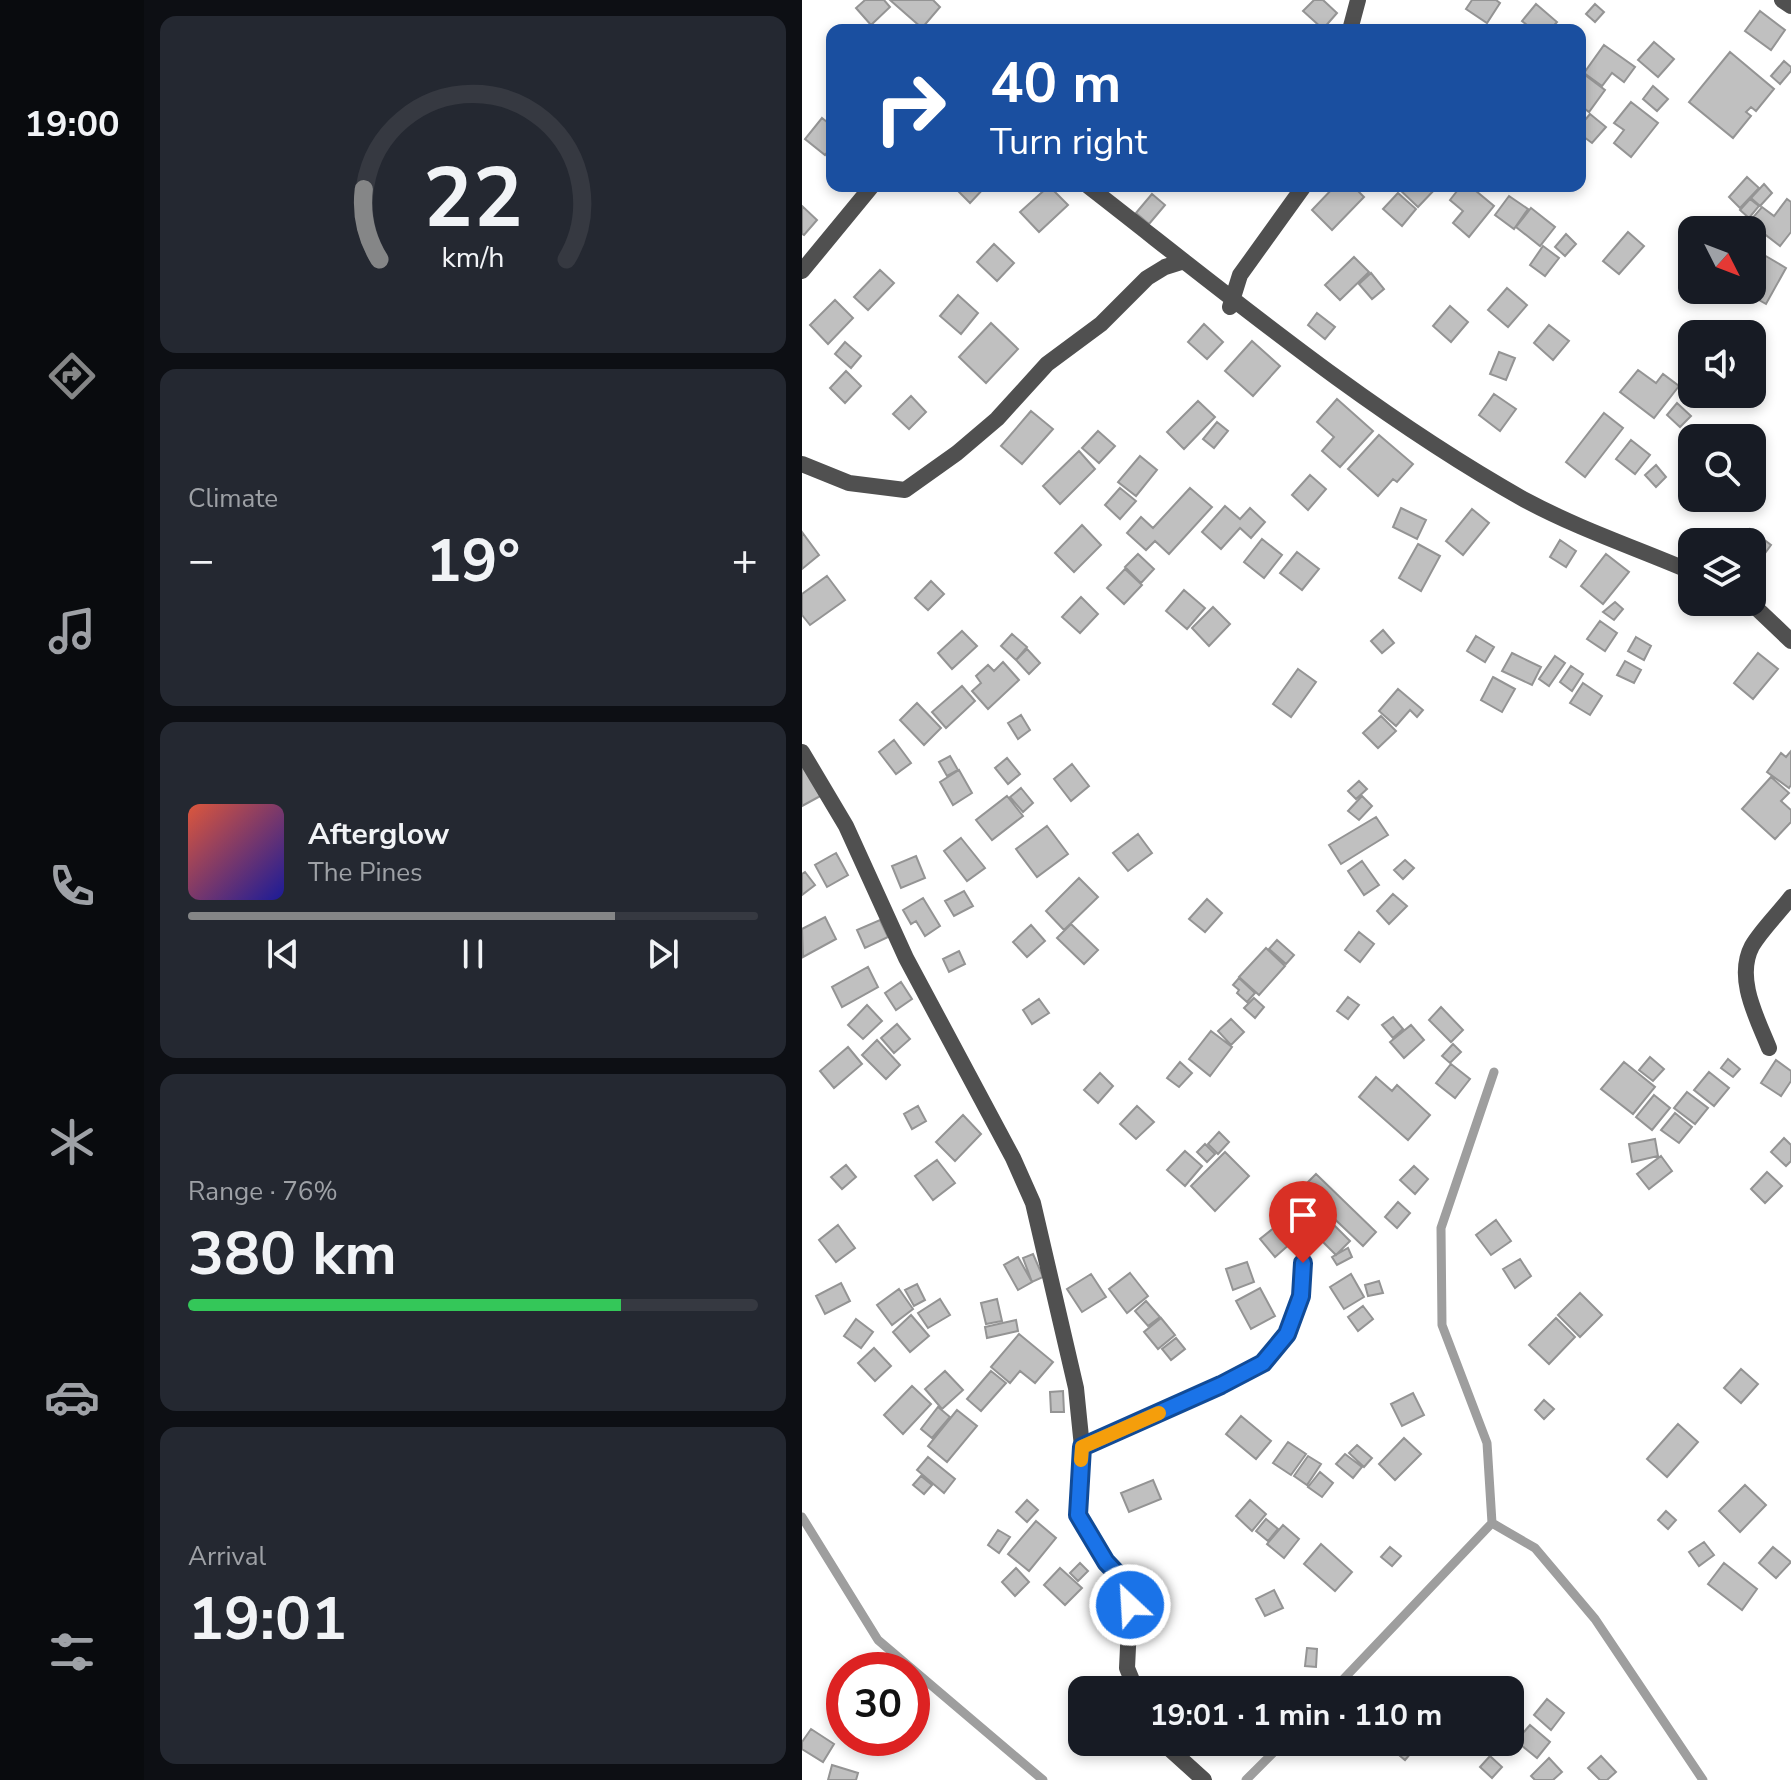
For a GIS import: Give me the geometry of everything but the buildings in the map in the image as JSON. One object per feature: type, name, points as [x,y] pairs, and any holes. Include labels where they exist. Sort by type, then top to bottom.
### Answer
[{"type":"street","points":[[1352,24],[1358,0]]},
{"type":"street","points":[[1782,0],[1791,6]]},
{"type":"street","points":[[802,271],[867,192]]},
{"type":"street","points":[[1096,192],[1427,441],[1527,501],[1595,534],[1678,567]]},
{"type":"street","points":[[1230,309],[1240,275],[1300,192]]},
{"type":"street","points":[[802,464],[849,483],[905,490],[957,453],[997,419],[1047,364],[1101,324],[1147,278],[1165,267],[1184,261]]},
{"type":"street","points":[[1765,616],[1791,641]]},
{"type":"street","points":[[802,752],[846,826],[906,958],[1013,1158],[1033,1203],[1076,1388],[1082,1447],[1078,1515],[1106,1562],[1126,1583],[1130,1605],[1127,1668],[1130,1676]]},
{"type":"street","points":[[1769,1048],[1753,1009],[1745,973],[1751,948],[1791,897]]},
{"type":"street","points":[[1082,1447],[1263,1363],[1287,1334],[1301,1296],[1303,1263]]},
{"type":"street","points":[[1177,1756],[1204,1780]]},
{"type":"waterway","points":[[1492,1523],[1487,1443],[1442,1325],[1441,1228],[1494,1072]]},
{"type":"waterway","points":[[802,1517],[878,1640],[1043,1780]]},
{"type":"waterway","points":[[1346,1676],[1492,1523],[1535,1548],[1595,1619],[1703,1780]]},
{"type":"waterway","points":[[1246,1780],[1270,1756]]},
{"type":"slow traffic","points":[[1081,1460],[1082,1447],[1159,1413]]},
{"type":"route","points":[[1130,1605],[1126,1583],[1106,1562],[1078,1515],[1082,1447],[1263,1363],[1287,1334],[1301,1296],[1303,1263]]}]
